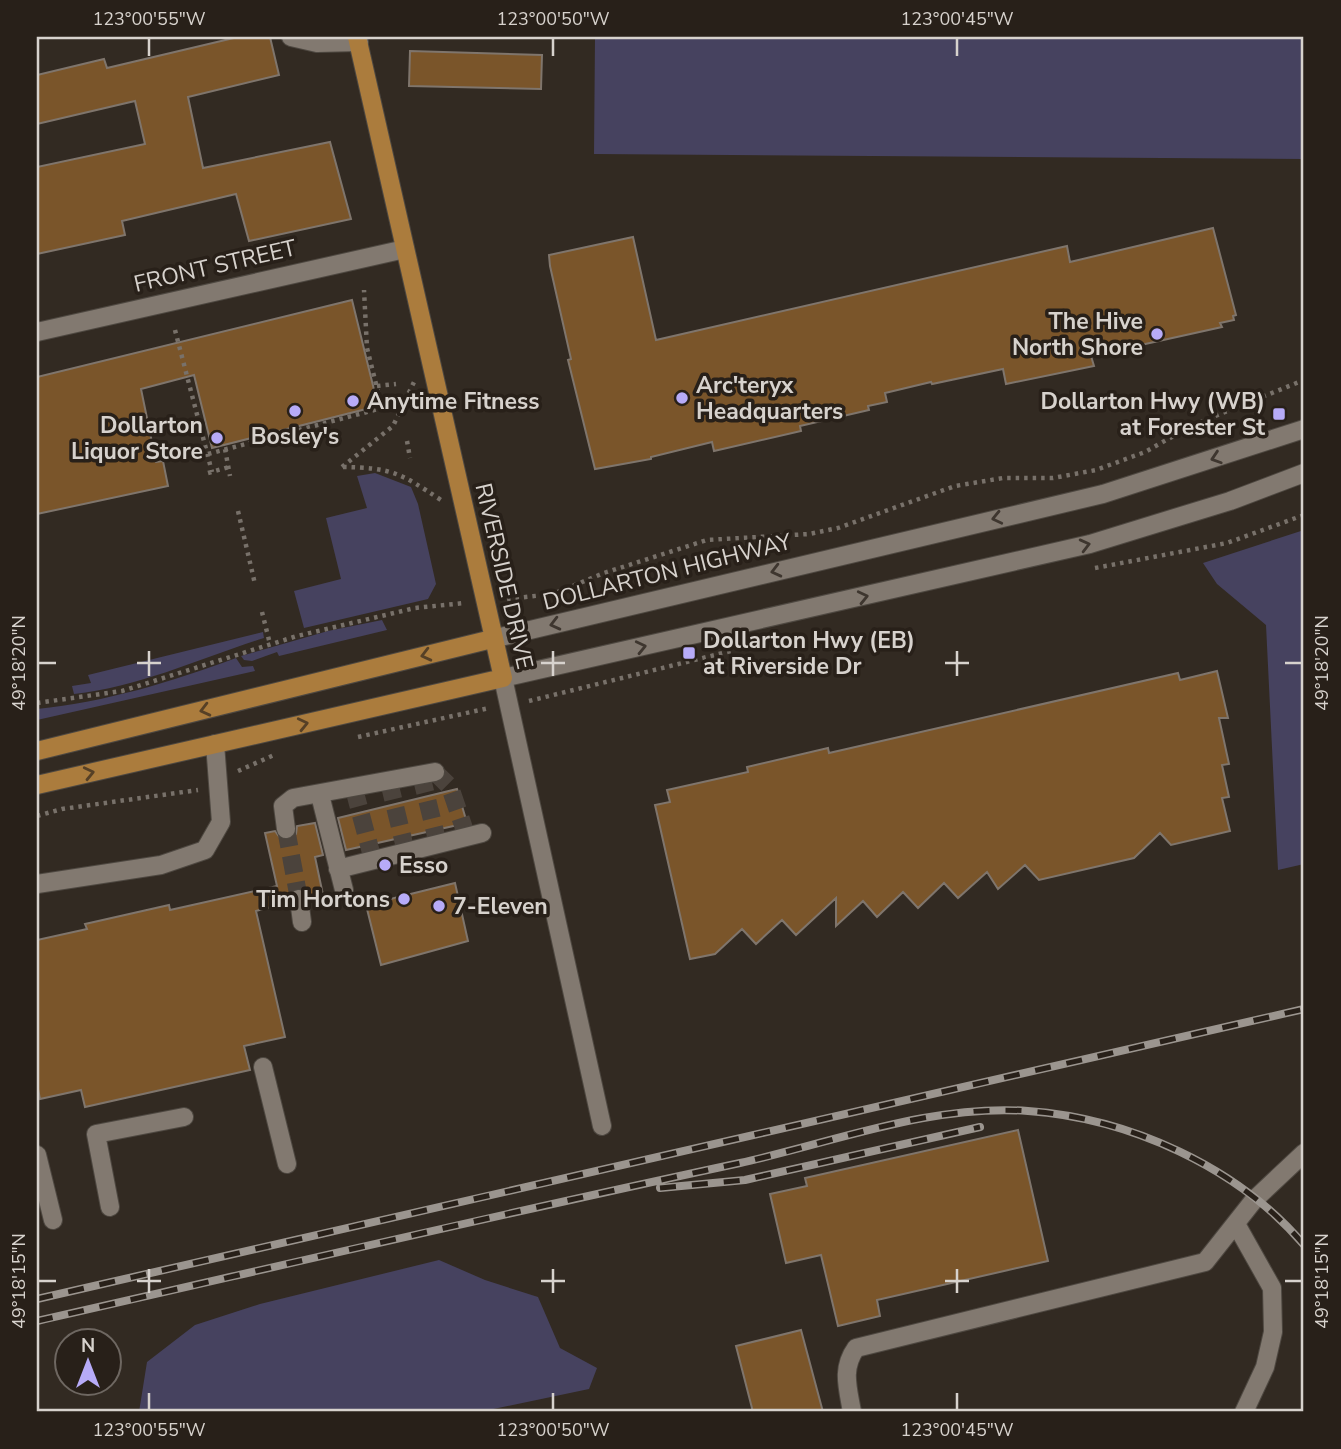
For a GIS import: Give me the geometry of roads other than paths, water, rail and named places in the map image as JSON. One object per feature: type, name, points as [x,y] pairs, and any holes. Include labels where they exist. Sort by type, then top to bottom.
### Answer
[{"type":"main road","name":"RIVERSIDE DRIVE","points":[[358,39],[503,678]]},
{"type":"main road","name":"DOLLARTON HIGHWAY","points":[[37,751],[492,639]]},
{"type":"main road","points":[[37,785],[503,678]]},
{"type":"street","points":[[291,37],[317,43],[358,39]]},
{"type":"street","name":"FRONT STREET","points":[[37,332],[405,249]]},
{"type":"street","name":"DOLLARTON HIGHWAY","points":[[492,639],[1103,494],[1304,429]]},
{"type":"street","points":[[503,678],[1090,544],[1230,501],[1304,473]]},
{"type":"street","name":"RIVERSIDE DRIVE","points":[[503,678],[602,1126]]},
{"type":"street","points":[[37,884],[161,864],[205,850],[221,822],[215,744]]},
{"type":"street","points":[[286,829],[283,806],[293,798],[435,772]]},
{"type":"street","points":[[320,795],[344,890]]},
{"type":"street","points":[[338,869],[482,834]]},
{"type":"street","points":[[299,899],[302,922]]},
{"type":"street","points":[[263,1067],[287,1164]]},
{"type":"street","points":[[110,1207],[96,1134],[184,1117]]},
{"type":"street","points":[[852,1412],[846,1369],[847,1362],[856,1348],[1205,1262],[1254,1200],[1304,1153]]},
{"type":"street","points":[[37,1155],[53,1220]]},
{"type":"street","points":[[1236,1224],[1272,1288],[1273,1332],[1265,1367],[1244,1412]]},
{"type":"tunnel","points":[[435,772],[450,787],[467,837]]},
{"type":"tunnel","points":[[421,775],[438,844]]},
{"type":"tunnel","points":[[389,782],[406,852]]},
{"type":"tunnel","points":[[354,789],[373,860]]},
{"type":"tunnel","points":[[286,829],[299,899]]},
{"type":"railway","points":[[37,1299],[1304,1009]]},
{"type":"railway","points":[[37,1321],[740,1163],[883,1126],[955,1113],[991,1110],[1028,1111],[1104,1124],[1179,1151],[1247,1192],[1277,1217],[1304,1245]]},
{"type":"railway","points":[[660,1188],[745,1180],[980,1127]]},
{"type":"place","name":"The Hive North Shore","points":[[1157,334]]},
{"type":"place","name":"Arc'teryx Headquarters","points":[[682,398]]},
{"type":"place","name":"Anytime Fitness","points":[[353,401]]},
{"type":"place","name":"Bosley's","points":[[295,411]]},
{"type":"place","name":"Dollarton Hwy (WB) at Forester St","points":[[1279,414]]},
{"type":"place","name":"Dollarton Liquor Store","points":[[217,438]]},
{"type":"place","name":"Dollarton Hwy (EB) at Riverside Dr","points":[[689,653]]},
{"type":"place","name":"Esso","points":[[385,865]]},
{"type":"place","name":"Tim Hortons","points":[[404,899]]},
{"type":"place","name":"7-Eleven","points":[[439,906]]}]
